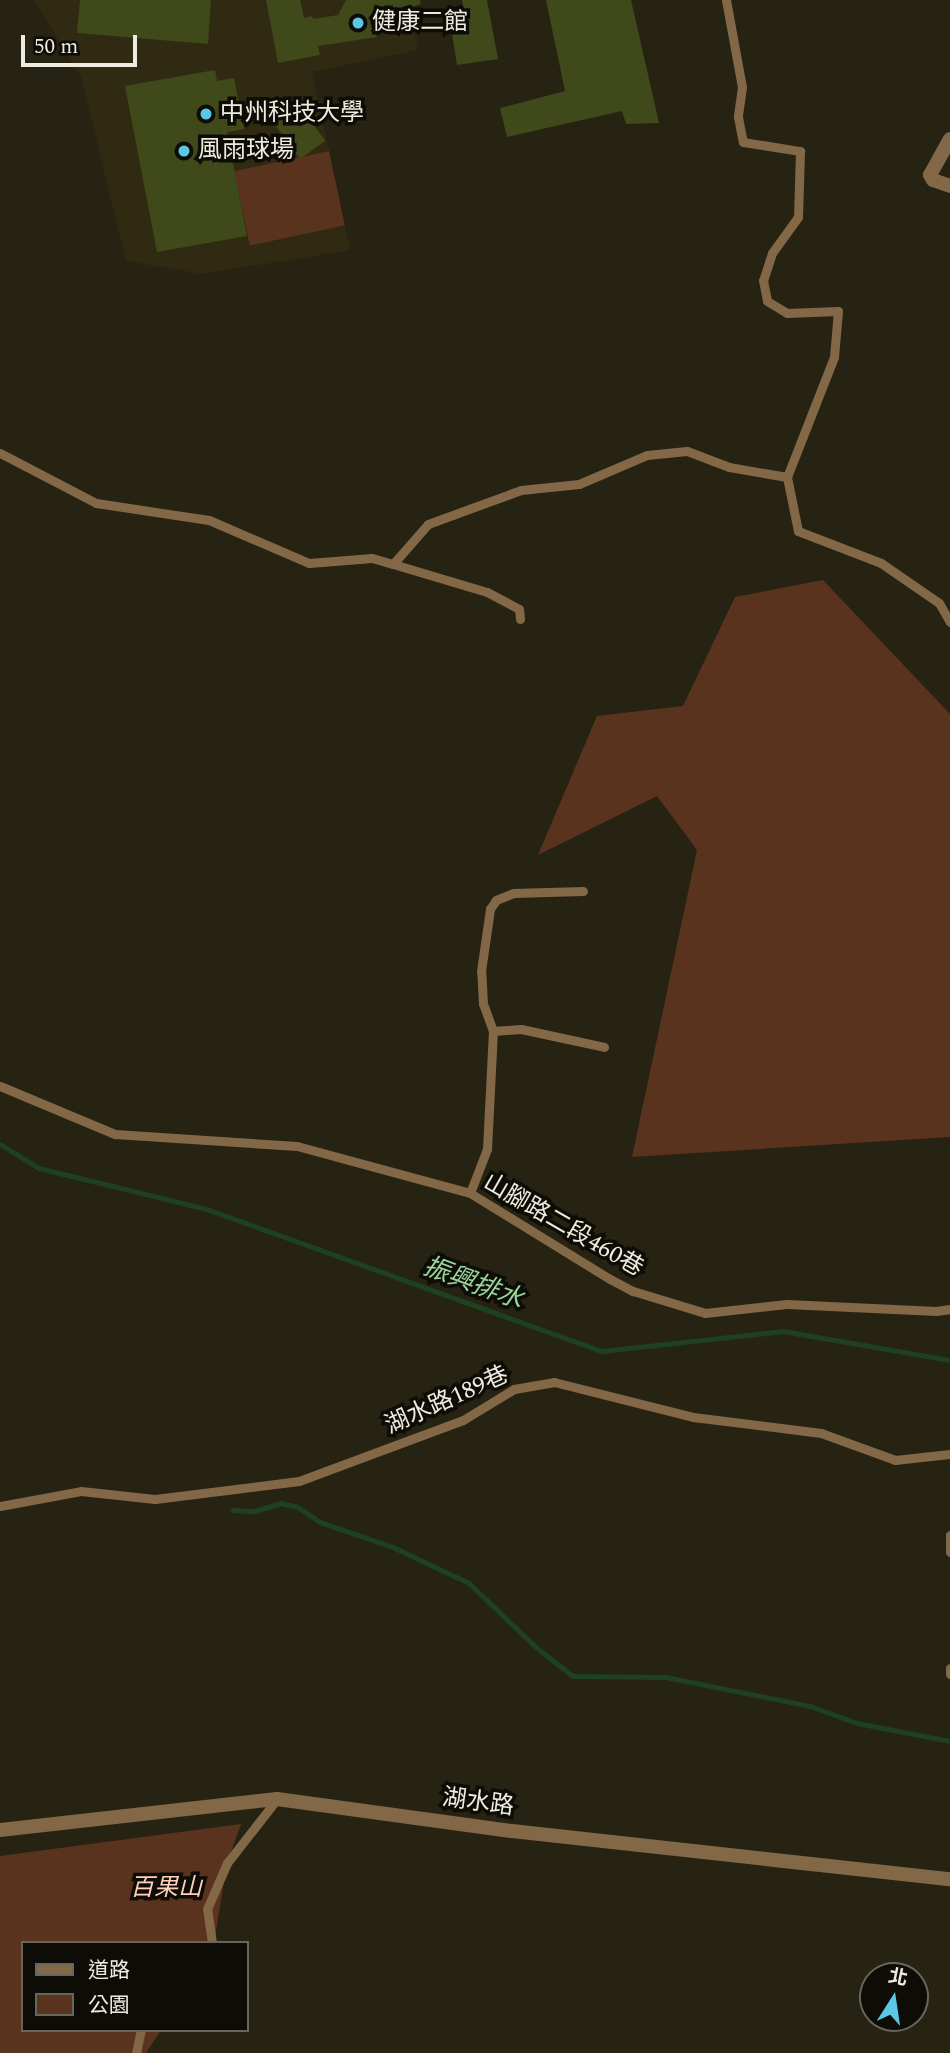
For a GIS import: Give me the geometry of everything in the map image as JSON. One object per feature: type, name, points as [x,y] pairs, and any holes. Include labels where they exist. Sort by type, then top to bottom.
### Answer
[{"type":"street","points":[[950,139],[930,174],[933,180],[950,186]]},
{"type":"street","name":"湖水路","points":[[0,1830],[277,1799],[513,1831],[950,1879]]},
{"type":"lane","points":[[726,0],[742,87],[738,117],[743,142],[800,151],[798,217],[772,253],[763,280],[767,301],[787,313],[838,311],[834,357],[787,477],[798,531],[881,563],[939,603],[950,622]]},
{"type":"lane","points":[[393,564],[428,524],[521,490],[579,484],[647,455],[687,451],[729,467],[787,477]]},
{"type":"lane","points":[[0,453],[96,503],[209,520],[309,563],[372,558],[487,592],[519,609],[520,620]]},
{"type":"lane","points":[[470,1193],[487,1149],[492,1031],[483,1004],[481,971],[490,909],[496,900],[513,893],[583,891]]},
{"type":"lane","points":[[492,1031],[521,1029],[604,1047]]},
{"type":"lane","name":"山腳路二段460巷","points":[[0,1086],[115,1134],[297,1146],[470,1193],[610,1279],[633,1290],[705,1313],[787,1304],[936,1311],[950,1309]]},
{"type":"lane","name":"湖水路189巷","points":[[0,1507],[81,1491],[155,1499],[299,1482],[463,1420],[514,1389],[554,1382],[693,1417],[821,1433],[895,1460],[950,1454]]},
{"type":"lane","points":[[950,1535],[950,1552]]},
{"type":"lane","points":[[950,1668],[950,1674]]},
{"type":"lane","points":[[212,1941],[207,1909],[227,1863],[277,1799]]},
{"type":"lane","points":[[136,2053],[141,2032]]},
{"type":"shaded area","name":"中州科技大學","points":[[34,0],[409,0],[418,50],[312,72],[350,250],[203,274],[126,261],[81,77]]},
{"type":"green space","points":[[329,151],[345,225],[250,246],[234,171]]},
{"type":"green space","points":[[823,580],[950,714],[950,1137],[632,1157],[697,850],[657,796],[538,855],[597,716],[683,706],[735,597]]},
{"type":"green space","name":"百果山","points":[[241,1824],[227,1863],[214,1941],[21,1941],[21,2032],[160,2032],[146,2053],[0,2053],[0,1856]]},
{"type":"building","points":[[80,0],[211,0],[208,44],[77,33]]},
{"type":"building","points":[[266,0],[300,0],[304,18],[312,16],[313,19],[338,15],[346,0],[420,0],[421,4],[396,11],[400,29],[375,33],[377,37],[318,46],[320,55],[278,63]]},
{"type":"building","points":[[462,0],[487,0],[498,59],[457,65],[452,34],[467,31]]},
{"type":"building","points":[[546,0],[631,0],[659,123],[626,124],[622,111],[507,137],[500,108],[565,91]]},
{"type":"building","name":"風雨球場","points":[[215,70],[217,81],[234,78],[244,129],[227,132],[247,236],[157,252],[125,86]]},
{"type":"building","points":[[297,102],[325,141],[300,159],[272,120]]},
{"type":"waterway","name":"振興排水","points":[[0,1144],[39,1168],[207,1209],[602,1351],[783,1331],[950,1360]]},
{"type":"waterway","points":[[233,1510],[255,1511],[281,1503],[298,1507],[320,1522],[393,1547],[469,1583],[536,1647],[573,1676],[666,1677],[810,1706],[857,1723],[950,1741]]},
{"type":"place","name":"健康二館","points":[[358,23]]},
{"type":"place","name":"中州科技大學","points":[[206,114]]},
{"type":"place","name":"風雨球場","points":[[184,151]]}]
